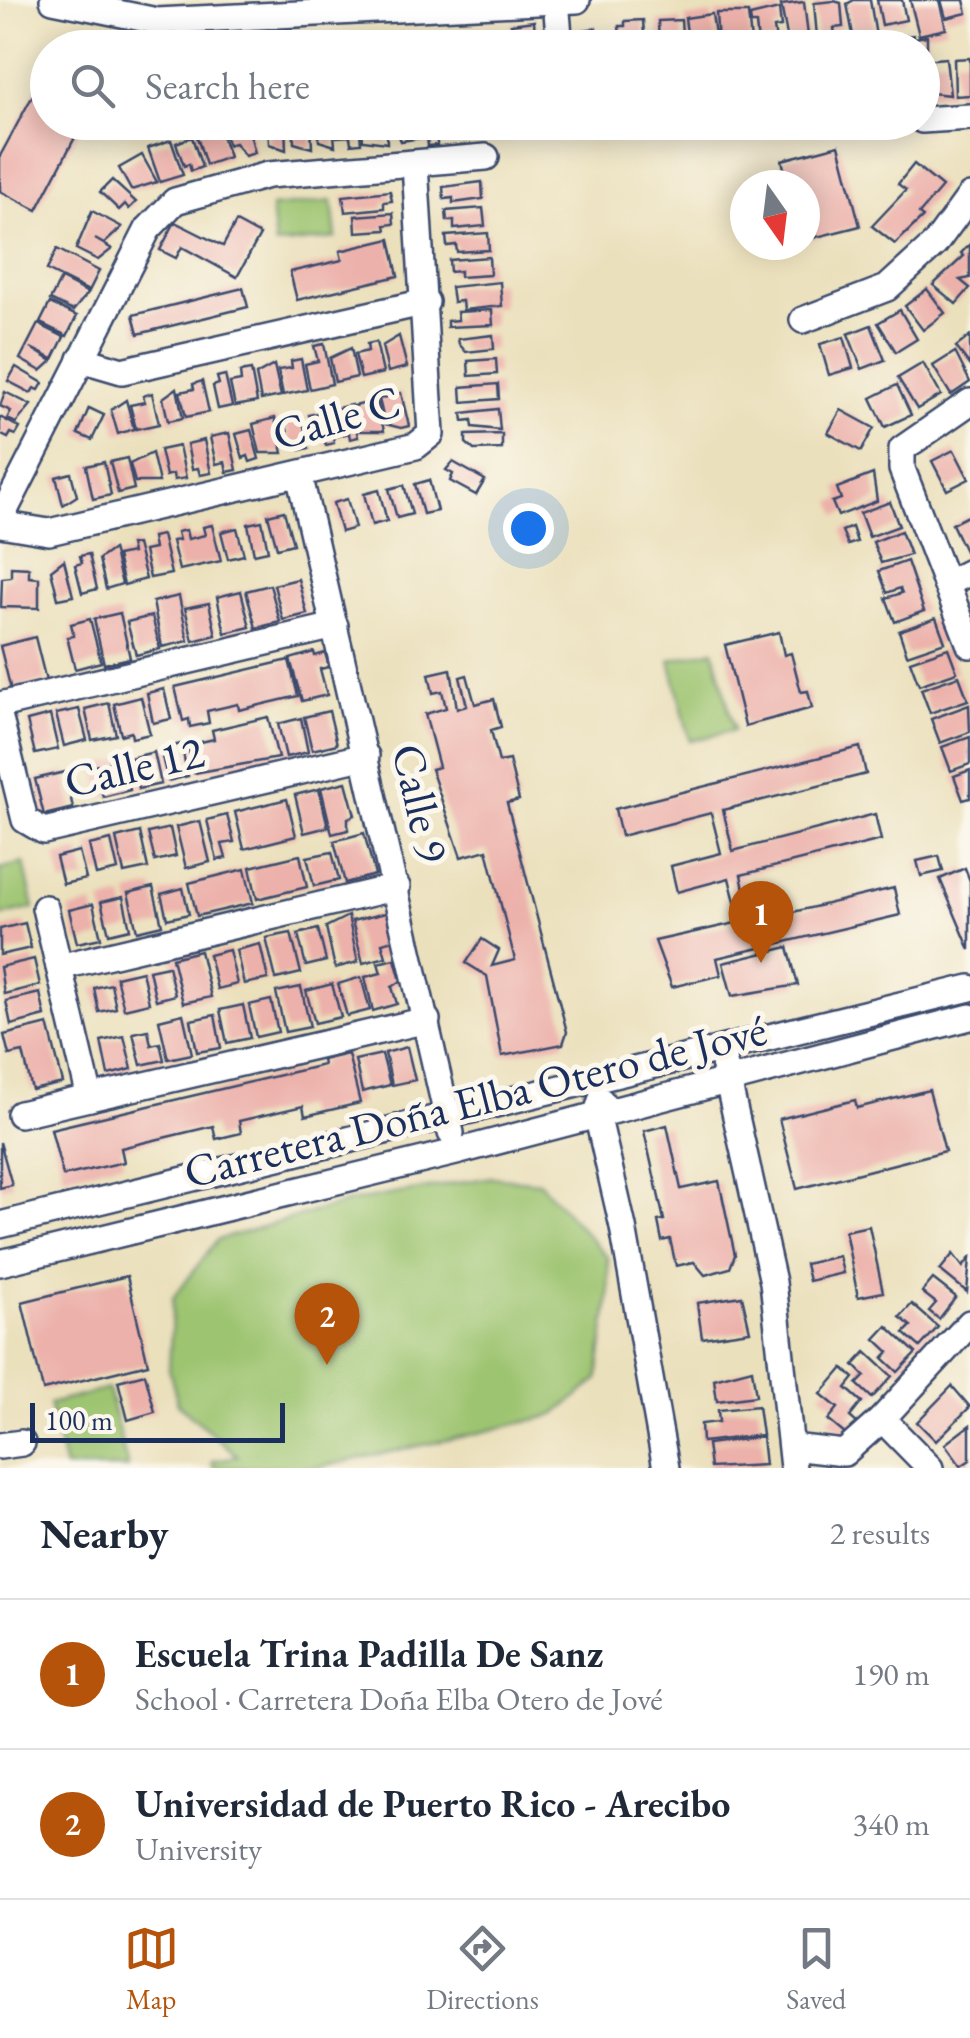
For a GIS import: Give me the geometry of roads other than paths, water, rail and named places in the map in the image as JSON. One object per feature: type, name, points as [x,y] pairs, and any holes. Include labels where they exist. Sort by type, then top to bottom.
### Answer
[{"type":"street","points":[[53,0],[157,21],[563,0],[561,30]]},
{"type":"street","points":[[940,119],[970,117]]},
{"type":"street","points":[[0,522],[148,230],[175,201],[268,175],[486,157]]},
{"type":"street","name":"Calle C","points":[[0,522],[49,532],[416,446],[431,434],[415,164]]},
{"type":"street","points":[[804,320],[887,288],[935,244],[970,196]]},
{"type":"street","points":[[81,359],[122,370],[426,302]]},
{"type":"street","points":[[970,402],[902,450],[902,469],[970,646]]},
{"type":"street","name":"Calle 9","points":[[299,474],[456,1152]]},
{"type":"street","points":[[946,584],[970,572]]},
{"type":"street","points":[[0,705],[335,626]]},
{"type":"street","name":"Calle 12","points":[[0,719],[26,820],[44,831],[366,756]]},
{"type":"street","points":[[59,968],[397,888]]},
{"type":"street","points":[[44,908],[90,1098]]},
{"type":"street","name":"Carretera Doña Elba Otero de Jové","points":[[0,1225],[970,988]]},
{"type":"street","name":"Carretera Doña Elba Otero de Jové","points":[[0,1263],[456,1152],[970,1016]]},
{"type":"street","points":[[20,1114],[427,1020]]},
{"type":"street","points":[[720,1048],[773,1282],[792,1457],[844,1454],[882,1419],[970,1323]]},
{"type":"street","points":[[618,1074],[597,1114],[623,1227],[666,1468]]},
{"type":"street","points":[[882,1419],[930,1468]]},
{"type":"place","name":"Escuela Trina Padilla De Sanz","points":[[761,963]]},
{"type":"place","name":"Universidad de Puerto Rico - Arecibo","points":[[327,1365]]}]
